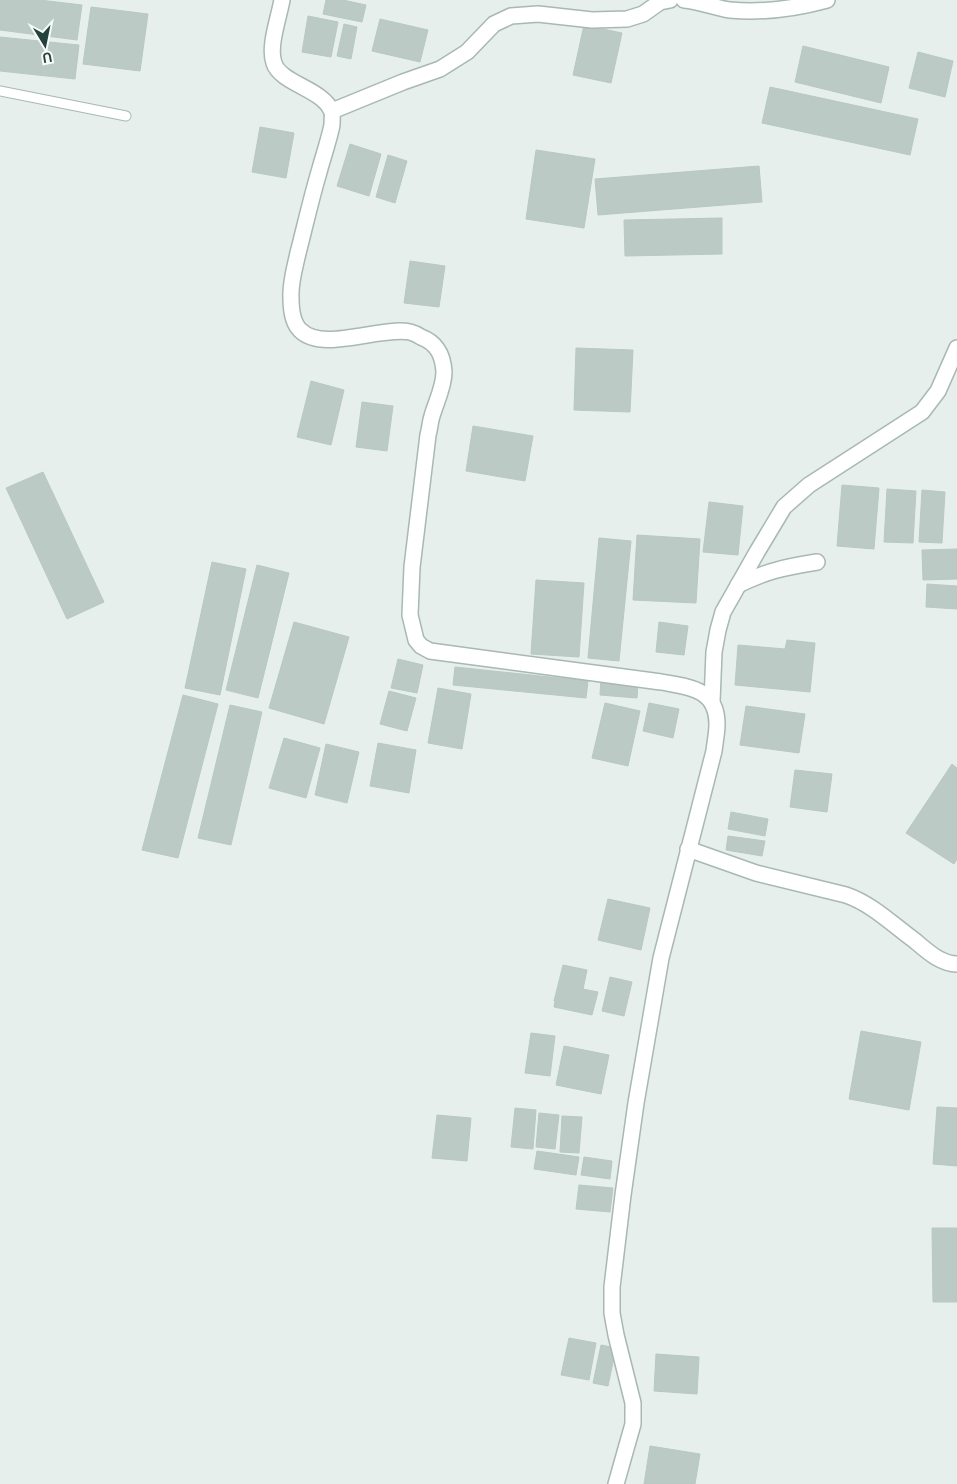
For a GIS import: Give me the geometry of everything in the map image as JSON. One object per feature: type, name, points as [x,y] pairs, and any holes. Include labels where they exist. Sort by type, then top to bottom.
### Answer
[{"type":"street","points":[[282,0],[273,42],[272,55],[274,64],[278,72],[315,94],[326,102],[332,111],[332,126],[312,196],[290,296],[296,324],[301,331],[310,337],[325,340],[383,333],[410,332],[431,341],[437,348],[444,371],[443,382],[428,434],[412,567],[410,615],[416,640],[421,646],[430,651],[679,685],[702,692],[712,701]]},
{"type":"street","points":[[332,111],[440,69],[467,52],[494,24],[512,16],[538,14],[592,20],[627,19],[643,14],[660,2],[670,0]]},
{"type":"street","points":[[684,0],[728,10],[769,12],[826,0]]},
{"type":"street","points":[[616,1484],[633,1424],[633,1403],[612,1313],[612,1287],[616,1250],[636,1103],[661,958],[714,751],[717,723],[716,711],[712,701],[714,652],[723,612],[784,507],[809,484],[922,412],[938,391],[957,348]]},
{"type":"street","points":[[738,585],[758,575],[817,562]]},
{"type":"street","points":[[688,849],[756,873],[857,899],[872,908],[937,958],[951,964],[957,964]]},
{"type":"lane","points":[[0,91],[126,116]]},
{"type":"building","points":[[0,0],[40,0],[82,5],[77,40],[0,30]]},
{"type":"building","points":[[326,0],[343,0],[366,5],[362,22],[323,14]]},
{"type":"building","points":[[91,7],[148,14],[140,71],[83,64]]},
{"type":"building","points":[[308,16],[338,22],[331,57],[302,52]]},
{"type":"building","points":[[380,19],[428,30],[420,62],[372,51]]},
{"type":"building","points":[[344,24],[357,27],[351,59],[337,56]]},
{"type":"building","points":[[584,25],[622,33],[611,83],[573,75]]},
{"type":"building","points":[[0,37],[79,45],[75,79],[0,71]]},
{"type":"building","points":[[803,46],[889,67],[881,103],[795,82]]},
{"type":"building","points":[[918,52],[953,61],[945,97],[909,88]]},
{"type":"building","points":[[770,87],[918,119],[910,155],[762,123]]},
{"type":"building","points":[[260,127],[294,133],[286,178],[252,172]]},
{"type":"building","points":[[350,144],[381,154],[369,196],[337,186]]},
{"type":"building","points":[[536,150],[595,159],[584,228],[526,219]]},
{"type":"building","points":[[388,155],[407,161],[395,203],[376,197]]},
{"type":"building","points":[[759,166],[762,202],[598,215],[595,179]]},
{"type":"building","points":[[722,218],[722,254],[625,256],[624,220]]},
{"type":"building","points":[[410,261],[445,266],[439,307],[404,303]]},
{"type":"building","points":[[576,348],[633,350],[630,412],[574,410]]},
{"type":"building","points":[[311,381],[344,390],[331,445],[297,437]]},
{"type":"building","points":[[362,402],[393,406],[387,451],[356,447]]},
{"type":"building","points":[[473,426],[533,436],[525,481],[466,471]]},
{"type":"building","points":[[43,472],[104,602],[67,619],[6,488]]},
{"type":"building","points":[[842,485],[879,488],[874,549],[837,546]]},
{"type":"building","points":[[887,489],[916,491],[913,543],[884,542]]},
{"type":"building","points":[[922,490],[945,492],[942,543],[919,542]]},
{"type":"building","points":[[709,502],[743,506],[738,555],[703,552]]},
{"type":"building","points":[[637,535],[700,539],[696,603],[633,600]]},
{"type":"building","points":[[599,538],[631,541],[619,661],[588,658]]},
{"type":"building","points":[[957,549],[957,579],[923,580],[922,550]]},
{"type":"building","points":[[212,562],[246,569],[220,695],[185,688]]},
{"type":"building","points":[[257,565],[289,573],[258,698],[226,690]]},
{"type":"building","points":[[536,580],[584,583],[579,657],[531,654]]},
{"type":"building","points":[[927,584],[957,586],[957,609],[926,607]]},
{"type":"building","points":[[294,622],[349,637],[324,724],[269,708]]},
{"type":"building","points":[[659,622],[688,626],[684,655],[656,652]]},
{"type":"building","points":[[787,640],[815,643],[810,692],[735,685],[738,645],[785,649]]},
{"type":"building","points":[[398,659],[423,665],[417,693],[391,688]]},
{"type":"building","points":[[455,667],[588,681],[586,698],[453,685]]},
{"type":"building","points":[[601,678],[638,681],[637,698],[600,695]]},
{"type":"building","points":[[438,688],[471,694],[462,749],[428,743]]},
{"type":"building","points":[[389,691],[416,698],[407,731],[380,724]]},
{"type":"building","points":[[183,695],[218,704],[178,858],[142,850]]},
{"type":"building","points":[[605,703],[640,711],[628,766],[592,758]]},
{"type":"building","points":[[649,703],[679,709],[673,738],[643,731]]},
{"type":"building","points":[[230,705],[262,712],[231,845],[198,838]]},
{"type":"building","points":[[746,706],[805,714],[799,753],[740,745]]},
{"type":"building","points":[[284,738],[320,748],[306,798],[269,788]]},
{"type":"building","points":[[378,743],[416,750],[409,793],[370,786]]},
{"type":"building","points":[[326,744],[359,752],[347,803],[315,795]]},
{"type":"building","points":[[952,764],[957,768],[957,859],[954,864],[906,833]]},
{"type":"building","points":[[795,770],[832,774],[827,812],[790,807]]},
{"type":"building","points":[[731,812],[768,819],[765,836],[728,829]]},
{"type":"building","points":[[728,836],[765,841],[762,856],[726,850]]},
{"type":"building","points":[[608,899],[650,908],[641,950],[598,940]]},
{"type":"building","points":[[563,965],[587,970],[583,989],[598,992],[592,1015],[554,1007]]},
{"type":"building","points":[[610,977],[632,982],[624,1016],[602,1011]]},
{"type":"building","points":[[861,1031],[921,1042],[909,1110],[849,1099]]},
{"type":"building","points":[[531,1033],[555,1036],[550,1076],[525,1073]]},
{"type":"building","points":[[564,1046],[609,1055],[601,1094],[556,1085]]},
{"type":"building","points":[[937,1107],[957,1108],[957,1166],[933,1164]]},
{"type":"building","points":[[515,1108],[536,1110],[533,1149],[511,1147]]},
{"type":"building","points":[[539,1113],[559,1115],[555,1149],[536,1147]]},
{"type":"building","points":[[437,1115],[471,1118],[467,1161],[432,1158]]},
{"type":"building","points":[[562,1116],[582,1117],[579,1153],[560,1152]]},
{"type":"building","points":[[537,1151],[579,1157],[576,1175],[534,1169]]},
{"type":"building","points":[[584,1157],[612,1161],[610,1179],[581,1175]]},
{"type":"building","points":[[579,1185],[613,1188],[610,1212],[576,1209]]},
{"type":"building","points":[[932,1228],[957,1228],[957,1302],[933,1302]]},
{"type":"building","points":[[569,1338],[596,1343],[589,1380],[561,1375]]},
{"type":"building","points":[[601,1345],[616,1348],[608,1386],[593,1383]]},
{"type":"building","points":[[656,1354],[699,1357],[697,1394],[654,1391]]},
{"type":"building","points":[[650,1446],[700,1454],[695,1484],[644,1484]]}]
